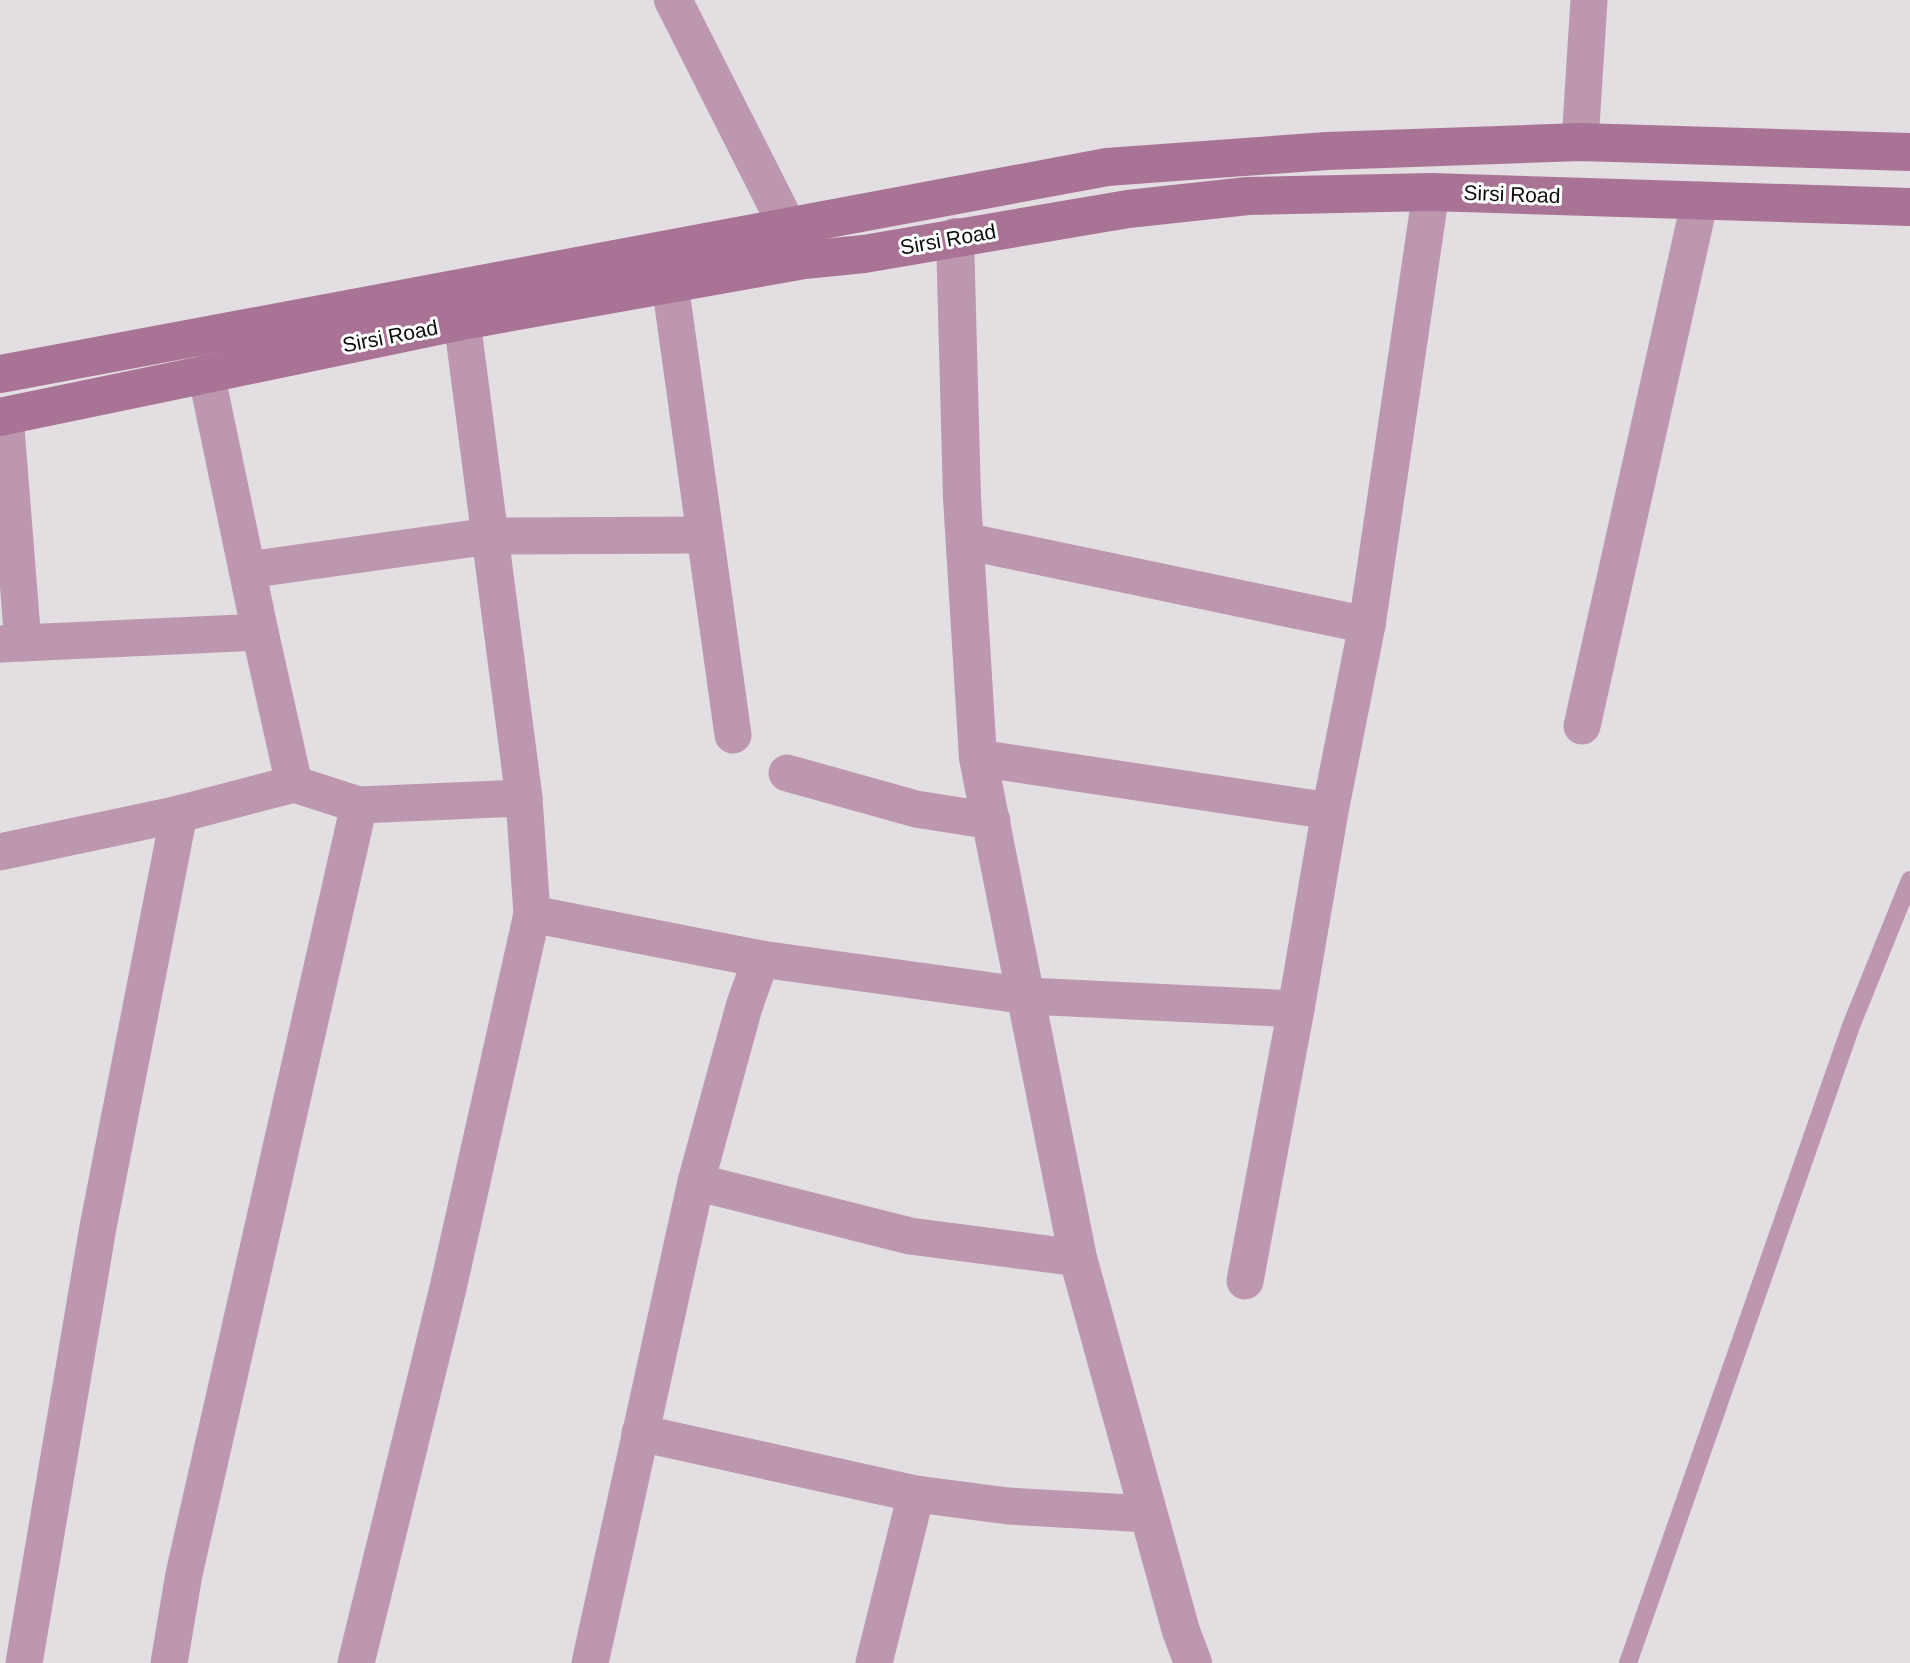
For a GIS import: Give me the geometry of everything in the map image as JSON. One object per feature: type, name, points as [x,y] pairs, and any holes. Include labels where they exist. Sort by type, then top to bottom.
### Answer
[{"type":"main road","name":"Sirsi Road","points":[[0,374],[788,224],[1107,167],[1327,151],[1580,142],[1910,152]]},
{"type":"main road","name":"Sirsi Road","points":[[3,417],[462,321],[804,260],[864,254],[1128,209],[1248,196],[1431,192],[1910,208]]},
{"type":"street","points":[[673,0],[804,260]]},
{"type":"street","points":[[1580,142],[1589,0]]},
{"type":"street","points":[[1245,1281],[1330,811],[1367,625],[1431,192]]},
{"type":"street","points":[[1582,726],[1700,200]]},
{"type":"street","points":[[955,237],[965,541],[978,758],[1078,1258],[1181,1631],[1193,1663]]},
{"type":"street","points":[[670,284],[696,453],[704,535],[733,735]]},
{"type":"street","points":[[356,1663],[448,1288],[532,914],[524,798],[462,321]]},
{"type":"street","points":[[206,373],[294,784]]},
{"type":"street","points":[[3,417],[11,643],[260,632]]},
{"type":"street","points":[[248,570],[490,536],[704,535]]},
{"type":"street","points":[[965,541],[1367,625]]},
{"type":"street","points":[[978,758],[1330,811]]},
{"type":"street","points":[[787,774],[916,809],[992,821]]},
{"type":"street","points":[[0,852],[179,814],[294,784],[359,804],[524,798]]},
{"type":"street","points":[[169,1663],[187,1561],[359,804]]},
{"type":"street","points":[[24,1663],[98,1227],[179,814]]},
{"type":"street","points":[[532,914],[761,959],[1027,996],[1296,1009]]},
{"type":"street","points":[[590,1663],[696,1182],[744,1007],[761,959]]},
{"type":"street","points":[[696,1182],[910,1236],[1078,1258]]},
{"type":"street","points":[[640,1433],[916,1494],[1008,1506],[1148,1514]]},
{"type":"street","points":[[874,1663],[916,1494]]},
{"type":"lane","points":[[1628,1663],[1851,1026],[1910,880]]}]
